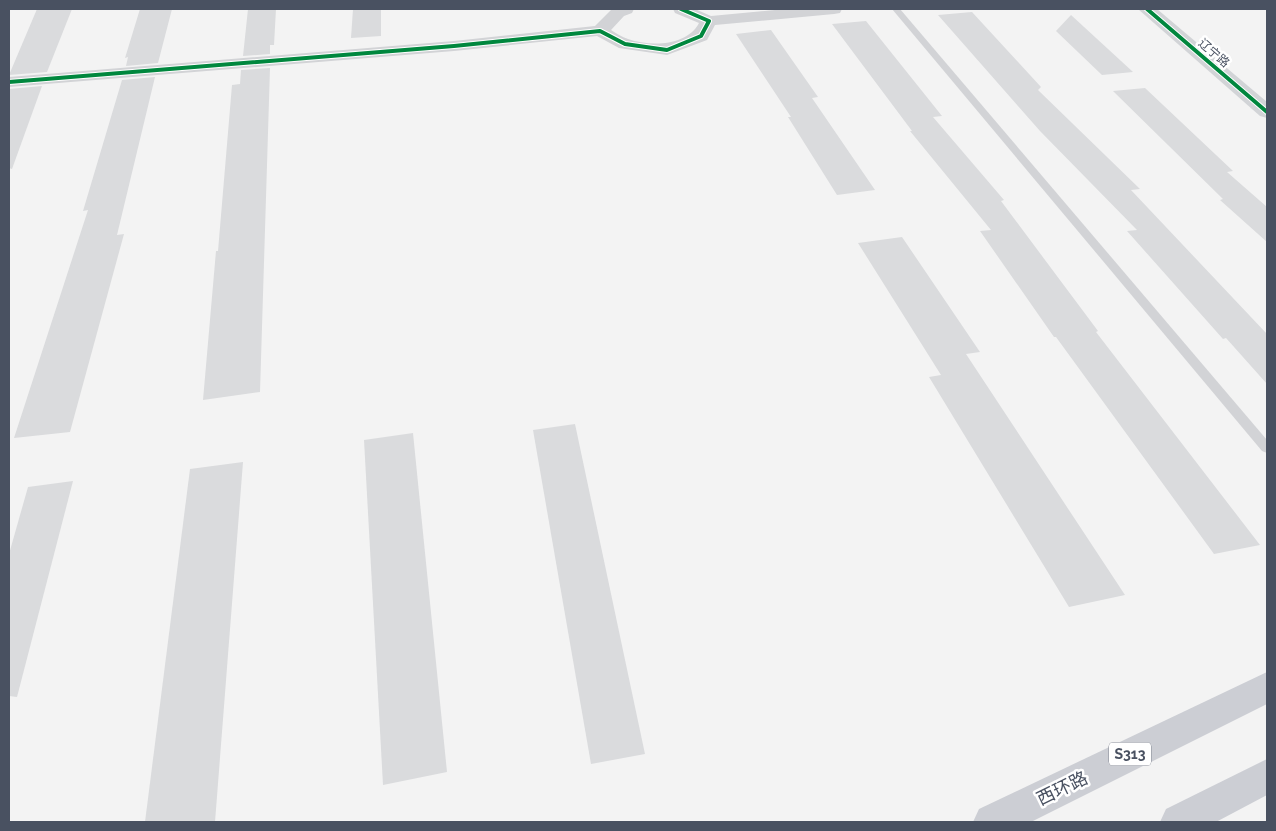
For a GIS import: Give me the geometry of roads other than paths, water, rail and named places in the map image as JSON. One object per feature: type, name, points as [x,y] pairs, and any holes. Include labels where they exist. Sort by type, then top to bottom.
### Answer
[{"type":"main road","name":"西环路","points":[[992,822],[1267,687]]},
{"type":"main road","points":[[1179,822],[1267,776]]},
{"type":"street","points":[[600,31],[618,12],[626,9]]},
{"type":"street","points":[[681,9],[709,21],[834,9]]},
{"type":"street","name":"辽宁路","points":[[1147,9],[1267,112]]},
{"type":"street","points":[[9,82],[454,46],[600,31],[625,44],[667,50],[701,36],[709,21]]},
{"type":"lane","points":[[896,9],[1267,448]]}]
